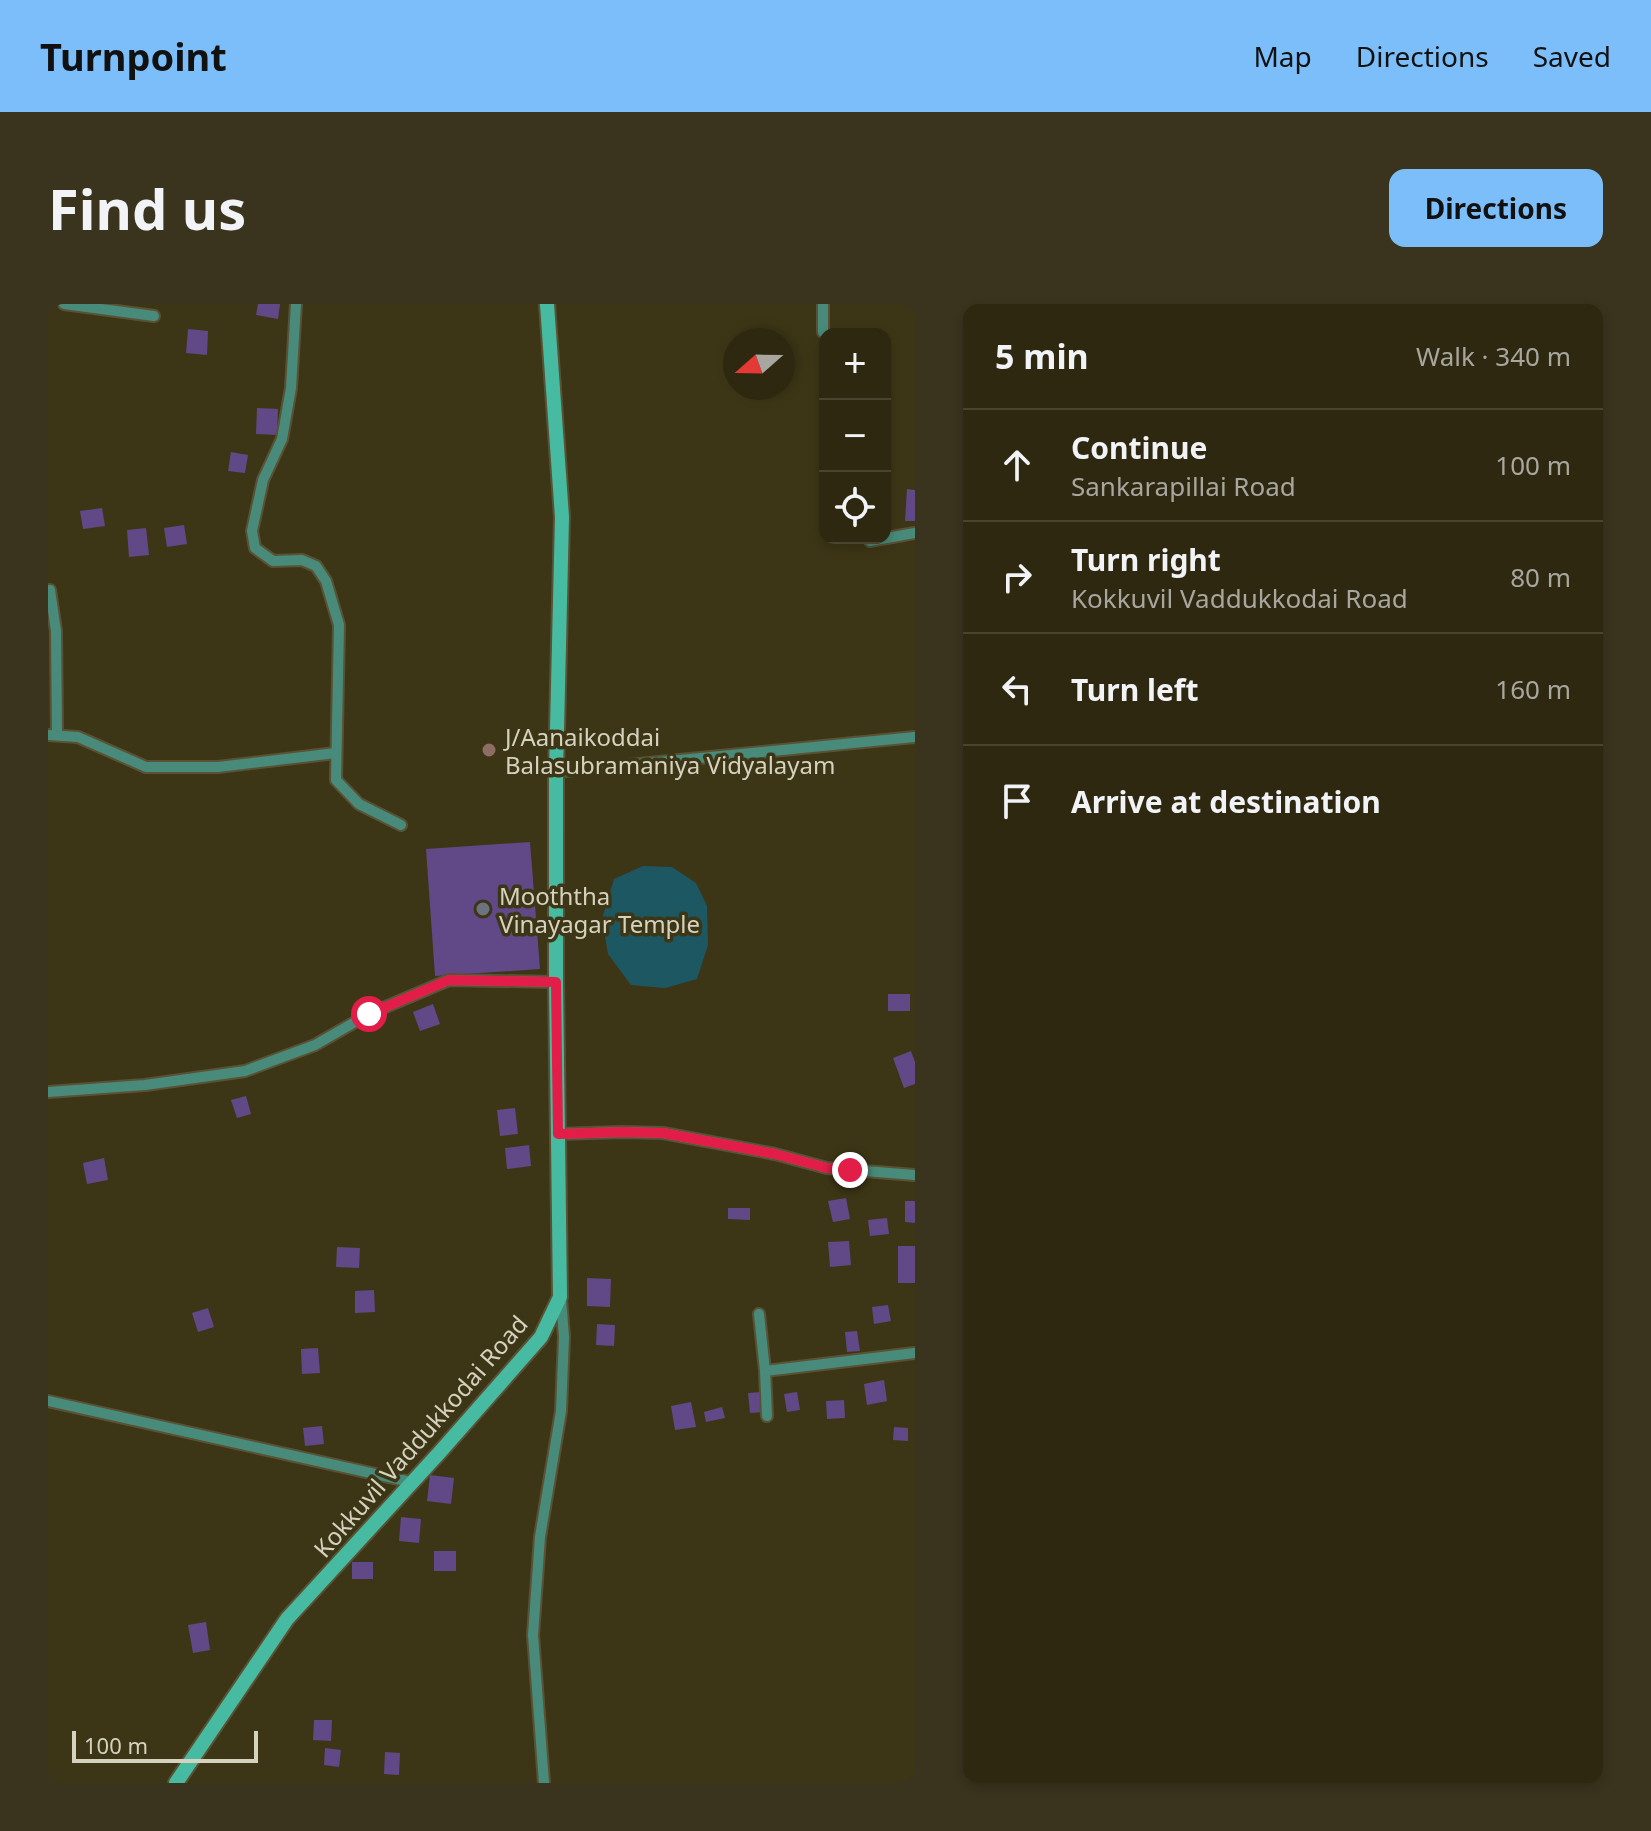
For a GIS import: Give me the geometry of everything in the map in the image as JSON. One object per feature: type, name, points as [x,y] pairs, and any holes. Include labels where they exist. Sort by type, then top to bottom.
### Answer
[{"type":"main road","name":"Kokkuvil Vaddukkodai Road","points":[[176,1783],[287,1619],[541,1337],[560,1297],[556,772],[562,517],[547,304]]},
{"type":"street","points":[[64,304],[154,316]]},
{"type":"street","points":[[296,304],[291,388],[282,439],[263,480],[252,531],[255,548],[273,561],[302,560],[316,566],[326,581],[339,625],[336,780],[359,804],[401,825]]},
{"type":"street","points":[[823,304],[823,328]]},
{"type":"street","points":[[891,537],[915,533]]},
{"type":"street","points":[[48,590],[56,631],[53,735],[78,737],[146,767],[218,767],[336,753]]},
{"type":"street","points":[[556,772],[915,737]]},
{"type":"street","points":[[48,1092],[145,1085],[245,1071],[315,1045],[369,1014],[449,980],[556,982]]},
{"type":"street","points":[[558,1134],[663,1133],[775,1154],[827,1168],[915,1175]]},
{"type":"street","points":[[544,1783],[533,1635],[540,1537],[561,1411],[564,1337],[560,1297]]},
{"type":"street","points":[[759,1314],[767,1416]]},
{"type":"street","points":[[765,1371],[915,1353]]},
{"type":"street","points":[[48,1401],[411,1482]]},
{"type":"water","points":[[643,866],[672,867],[696,883],[707,906],[708,945],[697,979],[665,988],[631,985],[608,954],[602,919],[614,879]]},
{"type":"building","points":[[258,304],[280,304],[278,319],[256,315]]},
{"type":"building","points":[[188,329],[208,331],[207,355],[186,353]]},
{"type":"building","points":[[257,408],[278,409],[277,435],[256,434]]},
{"type":"building","points":[[231,452],[248,455],[245,473],[228,471]]},
{"type":"building","points":[[907,489],[915,490],[915,521],[905,521]]},
{"type":"building","points":[[102,508],[105,526],[83,529],[80,511]]},
{"type":"building","points":[[184,525],[187,544],[167,547],[164,528]]},
{"type":"building","points":[[146,528],[149,555],[129,557],[127,530]]},
{"type":"building","name":"Mooththa Vinayagar Temple","points":[[530,842],[540,969],[435,976],[426,849]]},
{"type":"building","points":[[888,994],[910,994],[910,1011],[888,1011]]},
{"type":"building","points":[[433,1004],[440,1024],[420,1031],[413,1012]]},
{"type":"building","points":[[911,1051],[915,1062],[915,1084],[904,1088],[893,1058]]},
{"type":"building","points":[[246,1096],[251,1114],[237,1118],[231,1100]]},
{"type":"building","points":[[515,1108],[518,1134],[500,1136],[497,1110]]},
{"type":"building","points":[[529,1145],[531,1166],[507,1169],[505,1148]]},
{"type":"building","points":[[104,1158],[108,1180],[87,1184],[83,1163]]},
{"type":"building","points":[[846,1198],[850,1219],[833,1222],[828,1201]]},
{"type":"building","points":[[905,1201],[915,1201],[915,1223],[905,1222]]},
{"type":"building","points":[[728,1208],[750,1208],[750,1220],[728,1219]]},
{"type":"building","points":[[887,1218],[889,1234],[870,1236],[868,1220]]},
{"type":"building","points":[[849,1241],[851,1265],[830,1267],[828,1242]]},
{"type":"building","points":[[898,1246],[915,1246],[915,1283],[898,1283]]},
{"type":"building","points":[[337,1247],[360,1248],[359,1268],[336,1267]]},
{"type":"building","points":[[587,1278],[611,1279],[610,1307],[587,1306]]},
{"type":"building","points":[[374,1290],[375,1312],[355,1313],[355,1291]]},
{"type":"building","points":[[888,1305],[891,1321],[874,1324],[872,1307]]},
{"type":"building","points":[[208,1308],[214,1327],[198,1332],[192,1313]]},
{"type":"building","points":[[597,1324],[615,1325],[614,1346],[596,1345]]},
{"type":"building","points":[[857,1331],[860,1351],[847,1352],[845,1332]]},
{"type":"building","points":[[318,1348],[320,1373],[302,1374],[301,1349]]},
{"type":"building","points":[[884,1380],[887,1401],[867,1405],[864,1384]]},
{"type":"building","points":[[762,1392],[764,1412],[750,1413],[748,1393]]},
{"type":"building","points":[[797,1392],[800,1410],[787,1412],[784,1394]]},
{"type":"building","points":[[844,1400],[845,1418],[827,1419],[826,1401]]},
{"type":"building","points":[[691,1402],[696,1427],[675,1430],[671,1406]]},
{"type":"building","points":[[722,1407],[725,1418],[706,1422],[704,1412]]},
{"type":"building","points":[[322,1426],[324,1444],[305,1446],[303,1428]]},
{"type":"building","points":[[894,1427],[908,1428],[908,1441],[893,1440]]},
{"type":"building","points":[[430,1475],[454,1478],[451,1504],[427,1501]]},
{"type":"building","points":[[401,1517],[421,1519],[419,1543],[399,1541]]},
{"type":"building","points":[[434,1551],[456,1551],[456,1571],[434,1571]]},
{"type":"building","points":[[352,1562],[373,1562],[373,1579],[352,1579]]},
{"type":"building","points":[[206,1622],[210,1650],[193,1653],[188,1625]]},
{"type":"building","points":[[314,1720],[332,1720],[331,1741],[313,1740]]},
{"type":"building","points":[[325,1748],[341,1750],[339,1767],[324,1765]]},
{"type":"building","points":[[385,1752],[400,1753],[399,1775],[384,1774]]},
{"type":"place","name":"J/Aanaikoddai Balasubramaniya Vidyalayam","points":[[489,750]]},
{"type":"place","name":"Mooththa Vinayagar Temple","points":[[483,909]]},
{"type":"route","points":[[369,1014],[449,980],[556,982],[558,1134],[663,1133],[775,1154],[827,1168],[850,1170]]}]
